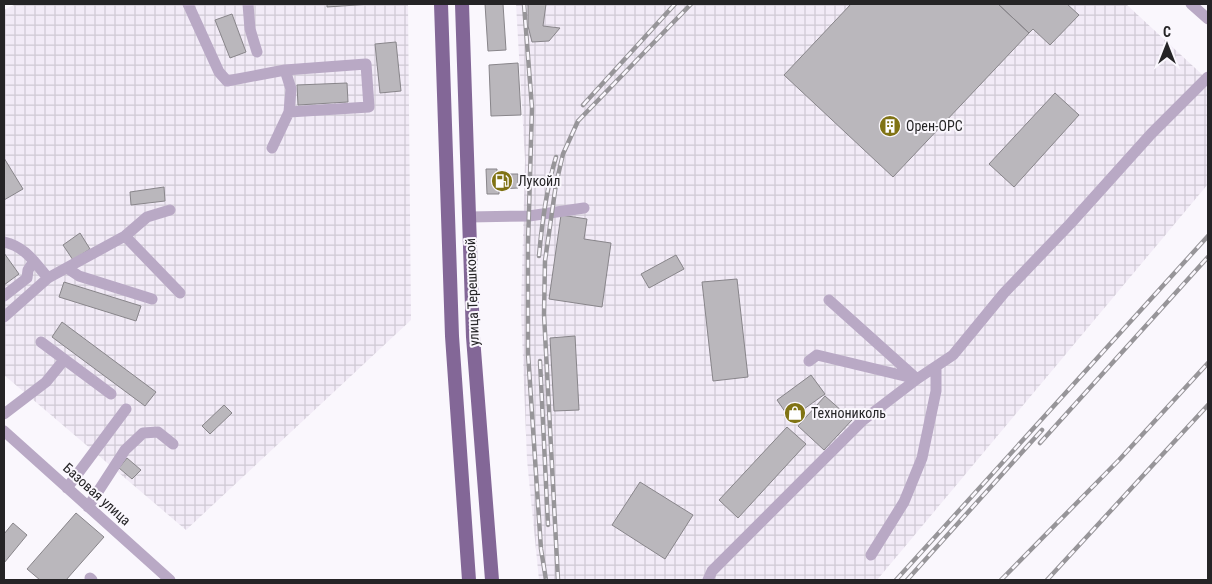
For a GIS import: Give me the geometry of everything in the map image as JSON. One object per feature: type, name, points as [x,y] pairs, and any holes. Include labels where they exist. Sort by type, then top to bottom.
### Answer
[{"type":"main road","name":"улица Терешковой","points":[[441,4],[452,336],[469,580]]},
{"type":"main road","name":"улица Терешковой","points":[[462,4],[473,337],[492,580]]},
{"type":"main road","points":[[448,218],[469,217]]},
{"type":"street","points":[[188,4],[219,72],[227,81],[284,70],[366,64],[369,107],[289,112]]},
{"type":"street","points":[[248,4],[250,29],[257,52]]},
{"type":"street","points":[[1191,4],[1208,18]]},
{"type":"street","points":[[272,148],[289,112],[291,89],[284,70]]},
{"type":"street","points":[[708,580],[712,571],[862,420],[953,355],[1004,293],[1070,224],[1151,134],[1208,77]]},
{"type":"street","points":[[469,217],[529,216],[584,208]]},
{"type":"street","points":[[4,316],[48,278],[126,236],[147,217],[170,210]]},
{"type":"street","points":[[126,236],[180,293]]},
{"type":"street","points":[[4,242],[27,253],[48,278]]},
{"type":"street","points":[[4,296],[27,278],[28,270],[34,261]]},
{"type":"street","points":[[67,268],[79,276],[152,299]]},
{"type":"street","points":[[829,300],[917,379]]},
{"type":"street","points":[[40,342],[110,394]]},
{"type":"street","points":[[809,361],[817,355],[917,379]]},
{"type":"street","points":[[4,414],[46,382],[64,360]]},
{"type":"street","points":[[871,555],[904,502],[922,458],[936,391],[936,367]]},
{"type":"street","points":[[67,488],[126,409]]},
{"type":"street","name":"Базовая улица","points":[[4,431],[170,580]]},
{"type":"street","points":[[88,506],[124,450],[143,433],[158,432],[174,444]]},
{"type":"shaded area","points":[[16,4],[408,4],[411,320],[186,530],[4,375],[4,10]]},
{"type":"shaded area","points":[[516,4],[1126,4],[1208,80],[1208,184],[877,580],[539,580],[527,460],[521,310],[525,160]]},
{"type":"building","points":[[327,4],[371,4],[327,7]]},
{"type":"building","points":[[485,4],[503,4],[506,50],[488,51]]},
{"type":"building","points":[[528,4],[546,4],[543,26],[560,28],[549,41],[532,42],[528,26]]},
{"type":"building","name":"Орен-ОРС","points":[[851,4],[998,4],[1029,33],[893,177],[784,75]]},
{"type":"building","points":[[998,4],[1067,4],[1079,15],[1050,45],[1033,29],[1029,33]]},
{"type":"building","points":[[232,14],[246,52],[230,58],[215,20]]},
{"type":"building","points":[[396,42],[401,91],[380,93],[375,44]]},
{"type":"building","points":[[518,63],[521,115],[491,116],[489,65]]},
{"type":"building","points":[[347,83],[348,102],[298,105],[297,85]]},
{"type":"building","points":[[1055,93],[1079,115],[1014,187],[989,164]]},
{"type":"building","points":[[4,158],[23,189],[4,200]]},
{"type":"building","name":"Лукойл","points":[[486,169],[497,169],[497,174],[518,174],[518,188],[499,189],[499,194],[487,194]]},
{"type":"building","points":[[164,187],[165,201],[131,205],[130,192]]},
{"type":"building","points":[[561,215],[587,219],[584,239],[611,243],[602,307],[549,299]]},
{"type":"building","points":[[80,233],[90,249],[73,260],[63,245]]},
{"type":"building","points":[[4,253],[19,274],[4,285]]},
{"type":"building","points":[[676,255],[684,269],[649,288],[641,274]]},
{"type":"building","points":[[737,279],[748,377],[713,381],[702,282]]},
{"type":"building","points":[[64,282],[141,306],[136,321],[59,297]]},
{"type":"building","points":[[62,322],[156,392],[145,406],[52,337]]},
{"type":"building","points":[[575,336],[579,410],[554,411],[550,338]]},
{"type":"building","points":[[811,375],[825,394],[790,419],[777,400]]},
{"type":"building","points":[[825,396],[852,420],[824,450],[798,426]]},
{"type":"building","points":[[224,405],[232,413],[210,434],[202,426]]},
{"type":"building","points":[[787,427],[806,444],[738,518],[719,500]]},
{"type":"building","points":[[127,458],[141,470],[132,479],[119,468]]},
{"type":"building","points":[[640,482],[693,515],[665,559],[612,525]]},
{"type":"building","points":[[76,513],[104,537],[66,580],[40,580],[27,569]]},
{"type":"building","points":[[13,523],[27,535],[4,563],[4,534]]},
{"type":"railway","points":[[524,4],[532,108],[528,244],[528,353],[541,549],[546,580]]},
{"type":"railway","points":[[583,105],[675,4]]},
{"type":"railway","points":[[558,580],[544,314],[545,261],[556,184],[563,154],[578,121],[691,4]]},
{"type":"railway","points":[[539,256],[545,206],[556,157]]},
{"type":"railway","points":[[896,580],[1208,236]]},
{"type":"railway","points":[[1040,443],[1208,257]]},
{"type":"railway","points":[[540,361],[548,525]]},
{"type":"railway","points":[[1001,580],[1119,460],[1208,363]]},
{"type":"railway","points":[[1047,580],[1208,405]]},
{"type":"railway","points":[[907,580],[1042,430]]},
{"type":"place","name":"Орен-ОРС","points":[[890,126]]},
{"type":"place","name":"Лукойл","points":[[502,181]]},
{"type":"place","name":"Технониколь","points":[[795,413]]}]
